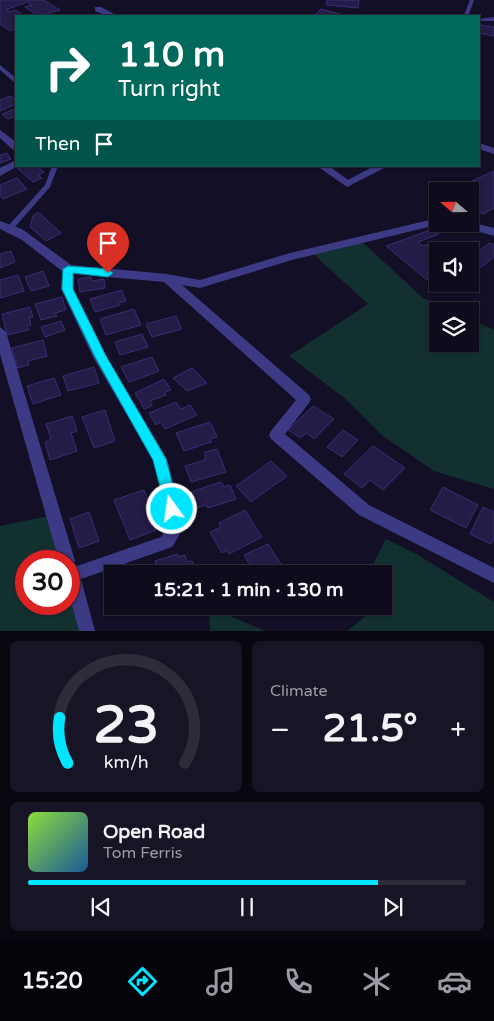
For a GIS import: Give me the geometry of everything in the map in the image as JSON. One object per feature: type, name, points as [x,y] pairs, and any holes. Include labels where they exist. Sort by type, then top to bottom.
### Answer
[{"type":"street","points":[[98,9],[112,15]]},
{"type":"street","points":[[0,133],[15,146]]},
{"type":"street","points":[[480,146],[494,151]]},
{"type":"street","points":[[0,174],[15,164]]},
{"type":"street","points":[[323,167],[348,184],[381,167]]},
{"type":"street","points":[[6,226],[54,262],[68,269],[167,278],[200,284],[290,257],[429,223]]},
{"type":"street","points":[[479,228],[494,232]]},
{"type":"street","points":[[68,269],[67,289],[100,357],[160,459],[177,526],[166,542],[80,564]]},
{"type":"street","points":[[167,278],[304,399],[276,436],[364,510],[494,576]]},
{"type":"street","points":[[0,332],[64,550]]},
{"type":"street","points":[[80,606],[87,631]]},
{"type":"lane","points":[[466,15],[472,0]]},
{"type":"lane","points":[[480,20],[494,19]]},
{"type":"lane","points":[[0,67],[15,80]]},
{"type":"lane","points":[[6,226],[48,186],[55,167]]},
{"type":"green space","points":[[359,239],[423,298],[432,302],[429,302],[429,352],[479,352],[479,323],[494,330],[494,489],[434,471],[383,436],[348,401],[289,356],[368,304],[310,251]]},
{"type":"green space","points":[[53,515],[62,550],[15,550],[15,615],[80,615],[80,609],[87,631],[0,631],[0,526]]},
{"type":"green space","points":[[386,539],[418,555],[494,602],[494,631],[347,631],[367,615],[392,615],[392,565],[373,565]]},
{"type":"green space","points":[[209,615],[228,615],[265,631],[210,631]]},
{"type":"building","points":[[0,0],[44,0],[60,10],[37,15],[25,7],[32,5],[27,2],[6,10],[10,12],[15,10],[22,15],[15,15],[15,28],[10,31],[0,24]]},
{"type":"building","points":[[327,0],[359,0],[358,8],[326,5]]},
{"type":"building","points":[[321,9],[343,15],[315,15]]},
{"type":"building","points":[[481,25],[494,27],[494,36],[480,33]]},
{"type":"building","points":[[10,96],[15,99],[15,104],[0,111],[0,100]]},
{"type":"building","points":[[15,109],[15,116],[8,119],[2,114]]},
{"type":"building","points":[[7,153],[11,159],[0,163],[0,155]]},
{"type":"building","points":[[23,167],[38,167],[44,172],[38,175],[42,178],[33,182],[18,169]]},
{"type":"building","points":[[494,171],[494,208],[483,214],[479,212],[479,182],[470,182]]},
{"type":"building","points":[[17,178],[27,189],[3,199],[0,195],[0,185]]},
{"type":"building","points":[[38,212],[61,233],[46,241],[30,227],[33,216]]},
{"type":"building","points":[[429,230],[439,234],[418,242],[423,246],[429,244],[429,279],[427,280],[386,246]]},
{"type":"building","points":[[489,243],[494,245],[494,257],[479,269],[479,251]]},
{"type":"building","points":[[11,251],[15,262],[0,268],[0,254]]},
{"type":"building","points":[[43,271],[49,286],[31,291],[25,277]]},
{"type":"building","points":[[18,275],[24,291],[0,298],[0,280]]},
{"type":"building","points":[[91,277],[92,281],[104,279],[105,288],[80,292],[78,279]]},
{"type":"building","points":[[122,290],[126,301],[119,303],[120,305],[95,312],[90,299]]},
{"type":"building","points":[[62,297],[66,310],[55,313],[57,316],[41,320],[35,304]]},
{"type":"building","points":[[30,307],[33,317],[29,317],[31,325],[27,326],[29,330],[7,335],[2,314]]},
{"type":"building","points":[[134,309],[141,325],[106,335],[100,319]]},
{"type":"building","points":[[176,316],[182,329],[152,337],[146,324]]},
{"type":"building","points":[[61,321],[65,330],[45,337],[41,327]]},
{"type":"building","points":[[142,334],[148,347],[120,355],[115,342]]},
{"type":"building","points":[[43,340],[47,356],[28,361],[29,365],[17,368],[12,348]]},
{"type":"building","points":[[152,357],[159,371],[129,382],[121,367]]},
{"type":"building","points":[[94,367],[99,383],[68,391],[63,376]]},
{"type":"building","points":[[192,368],[207,383],[187,391],[173,378]]},
{"type":"building","points":[[54,378],[61,395],[33,404],[27,386]]},
{"type":"building","points":[[164,379],[171,390],[165,392],[166,395],[150,401],[152,406],[144,409],[135,393]]},
{"type":"building","points":[[176,402],[181,409],[190,405],[197,415],[165,429],[161,422],[156,425],[149,413]]},
{"type":"building","points":[[313,406],[334,419],[314,439],[306,433],[301,438],[288,430]]},
{"type":"building","points":[[105,410],[115,441],[94,448],[82,417]]},
{"type":"building","points":[[72,416],[77,431],[71,433],[77,451],[50,460],[45,442],[51,439],[46,424]]},
{"type":"building","points":[[210,422],[217,437],[210,439],[211,442],[184,451],[176,433]]},
{"type":"building","points":[[343,430],[358,440],[342,457],[327,447]]},
{"type":"building","points":[[373,446],[405,468],[383,490],[370,480],[362,488],[344,474]]},
{"type":"building","points":[[217,449],[226,472],[191,482],[185,466],[205,460],[205,452]]},
{"type":"building","points":[[271,461],[287,476],[251,502],[236,486]]},
{"type":"building","points":[[221,482],[224,487],[230,485],[236,499],[208,508],[207,505],[193,509],[187,493]]},
{"type":"building","points":[[443,487],[478,505],[466,528],[430,510]]},
{"type":"building","points":[[144,490],[156,519],[152,520],[156,530],[130,540],[114,500]]},
{"type":"building","points":[[483,507],[494,512],[494,540],[491,544],[470,534]]},
{"type":"building","points":[[245,510],[262,537],[229,554],[227,550],[222,553],[210,532],[221,527],[219,523]]},
{"type":"building","points":[[89,512],[99,541],[79,548],[70,519]]},
{"type":"building","points":[[268,544],[281,564],[250,565],[244,555]]},
{"type":"building","points":[[177,554],[178,557],[185,555],[187,562],[192,561],[194,565],[156,565],[155,561]]},
{"type":"route","points":[[108,273],[68,269],[67,289],[100,357],[160,459],[172,509]]}]
